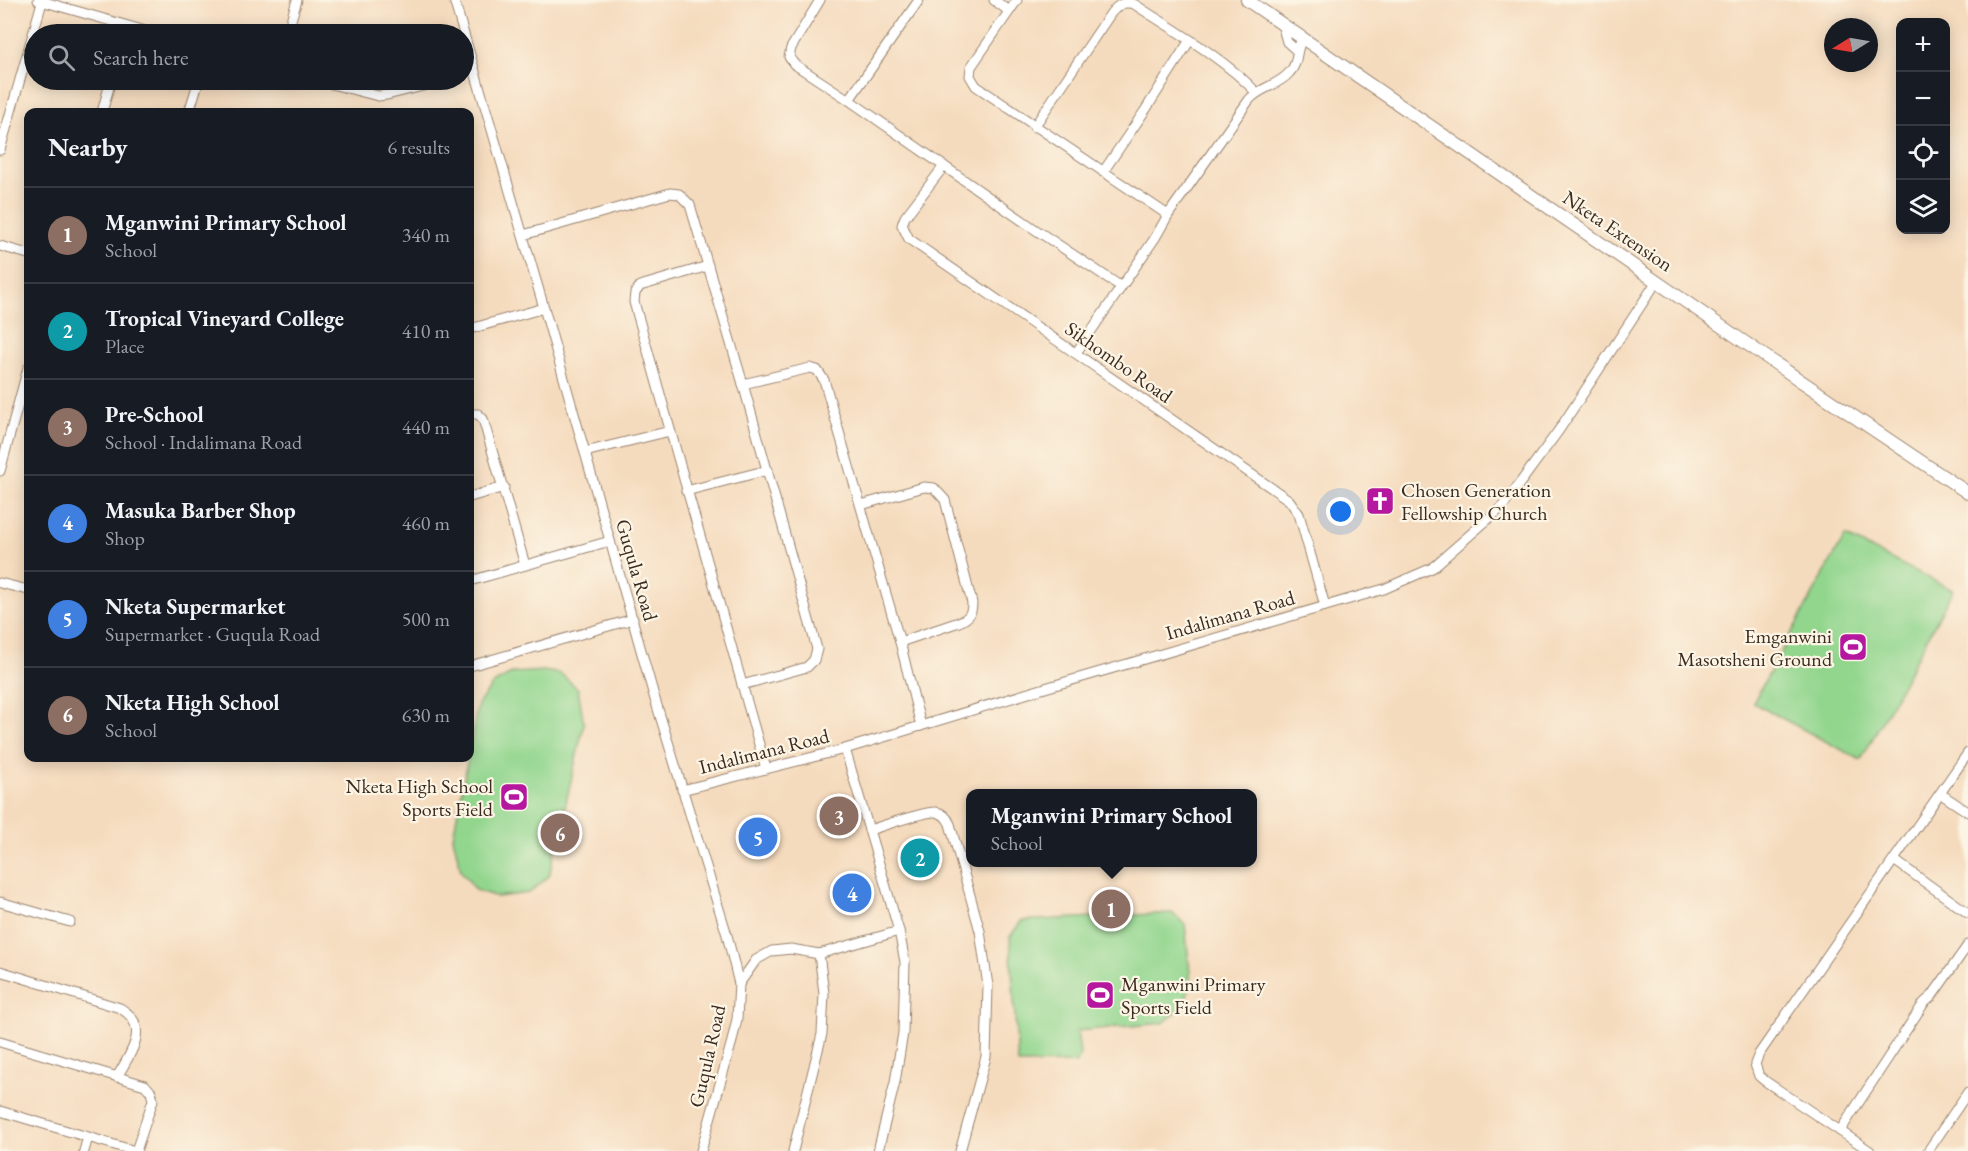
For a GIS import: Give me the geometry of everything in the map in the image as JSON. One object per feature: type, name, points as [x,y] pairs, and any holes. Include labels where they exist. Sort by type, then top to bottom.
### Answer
[{"type":"street","points":[[290,24],[297,0]]},
{"type":"street","name":"Guqula Road","points":[[454,0],[461,24]]},
{"type":"street","points":[[820,0],[791,48],[789,57],[794,64],[1120,286]]},
{"type":"street","points":[[849,100],[919,0]]},
{"type":"street","points":[[994,0],[1009,10]]},
{"type":"street","points":[[1017,0],[971,67],[970,76],[976,86],[1168,215]]},
{"type":"street","name":"Nketa Extension","points":[[1247,0],[1266,5],[1282,24],[1968,493]]},
{"type":"street","points":[[33,24],[39,1],[107,24]]},
{"type":"street","points":[[1034,127],[1112,13],[1119,5],[1127,3],[1134,4],[1190,40],[1228,67],[1256,92]]},
{"type":"street","points":[[1282,24],[1287,42],[1296,50]]},
{"type":"street","points":[[1076,353],[1155,238],[1168,215],[1256,92],[1288,75],[1297,61],[1296,50],[1303,38]]},
{"type":"street","points":[[1102,172],[1190,40]]},
{"type":"street","points":[[0,150],[24,58]]},
{"type":"street","name":"Guqula Road","points":[[474,69],[740,984],[737,1019],[732,1041],[701,1151]]},
{"type":"street","points":[[103,108],[108,90]]},
{"type":"street","points":[[190,108],[196,90]]},
{"type":"street","points":[[355,90],[378,96],[407,90]]},
{"type":"street","name":"Sikhombo Road","points":[[944,166],[905,217],[902,225],[905,234],[915,244],[1279,493],[1295,507],[1309,544],[1325,606]]},
{"type":"street","points":[[523,235],[659,195],[679,194],[690,205],[768,470],[817,649],[814,660],[807,667],[742,685]]},
{"type":"street","points":[[0,246],[24,253]]},
{"type":"street","points":[[708,267],[643,285],[638,288],[634,297],[765,769]]},
{"type":"street","name":"Indalimana Road","points":[[682,789],[845,749],[1384,589],[1432,568],[1503,506],[1530,471],[1657,281]]},
{"type":"street","points":[[474,328],[544,308]]},
{"type":"street","points":[[743,384],[800,369],[814,368],[824,380],[900,642],[921,726]]},
{"type":"street","points":[[0,471],[24,383]]},
{"type":"street","points":[[474,414],[478,414],[483,419],[525,565]]},
{"type":"street","points":[[0,428],[12,428]]},
{"type":"street","points":[[585,452],[670,431]]},
{"type":"street","points":[[686,491],[768,470]]},
{"type":"street","points":[[474,496],[504,487]]},
{"type":"street","points":[[861,505],[924,487],[937,490],[945,500],[972,610],[966,619],[900,642]]},
{"type":"street","points":[[474,580],[610,541]]},
{"type":"street","points":[[0,582],[24,589]]},
{"type":"street","points":[[474,665],[633,619]]},
{"type":"street","points":[[845,749],[899,932],[905,962],[903,1033],[895,1082],[878,1151]]},
{"type":"street","points":[[1870,1151],[1765,1081],[1759,1076],[1755,1064],[1759,1054],[1968,753]]},
{"type":"street","points":[[1941,794],[1968,812]]},
{"type":"street","points":[[869,830],[929,812],[943,814],[948,818],[950,824],[982,938],[988,986],[986,1058],[960,1151]]},
{"type":"street","points":[[1894,860],[1968,912]]},
{"type":"street","points":[[0,902],[70,922]]},
{"type":"street","points":[[740,984],[756,960],[772,951],[791,949],[819,954],[899,932]]},
{"type":"street","points":[[1840,1131],[1924,1003],[1968,945]]},
{"type":"street","points":[[793,1151],[822,1034],[824,993],[819,954]]},
{"type":"street","points":[[0,971],[128,1012],[136,1023],[136,1039],[117,1077]]},
{"type":"street","points":[[0,1042],[145,1085],[153,1096],[135,1151],[0,1111]]},
{"type":"street","points":[[1928,1151],[1968,1092]]},
{"type":"street","points":[[84,1151],[88,1137]]},
{"type":"green space","name":"Emganwini Masotsheni Ground","points":[[1845,536],[1953,590],[1861,760],[1753,703]]},
{"type":"green space","name":"Nketa High School Sports Field","points":[[544,671],[561,674],[578,689],[584,724],[549,876],[529,893],[497,897],[476,890],[461,871],[453,837],[467,762],[474,762],[474,725],[478,704],[493,684],[513,673]]},
{"type":"green space","name":"Mganwini Primary Sports Field","points":[[1172,913],[1185,924],[1191,983],[1183,1007],[1163,1023],[1077,1031],[1080,1054],[1076,1063],[1018,1064],[1010,937],[1021,921]]},
{"type":"place","name":"Chosen Generation Fellowship Church","points":[[1380,501]]},
{"type":"place","name":"Emganwini Masotsheni Ground","points":[[1853,647]]},
{"type":"place","name":"Nketa High School Sports Field","points":[[514,797]]},
{"type":"place","name":"Pre-School","points":[[839,816]]},
{"type":"place","name":"Nketa High School","points":[[560,833]]},
{"type":"place","name":"Nketa Supermarket","points":[[758,837]]},
{"type":"place","name":"Tropical Vineyard College","points":[[920,858]]},
{"type":"place","name":"Masuka Barber Shop","points":[[852,893]]},
{"type":"place","name":"Mganwini Primary School","points":[[1111,909]]},
{"type":"place","name":"Mganwini Primary Sports Field","points":[[1100,995]]}]
